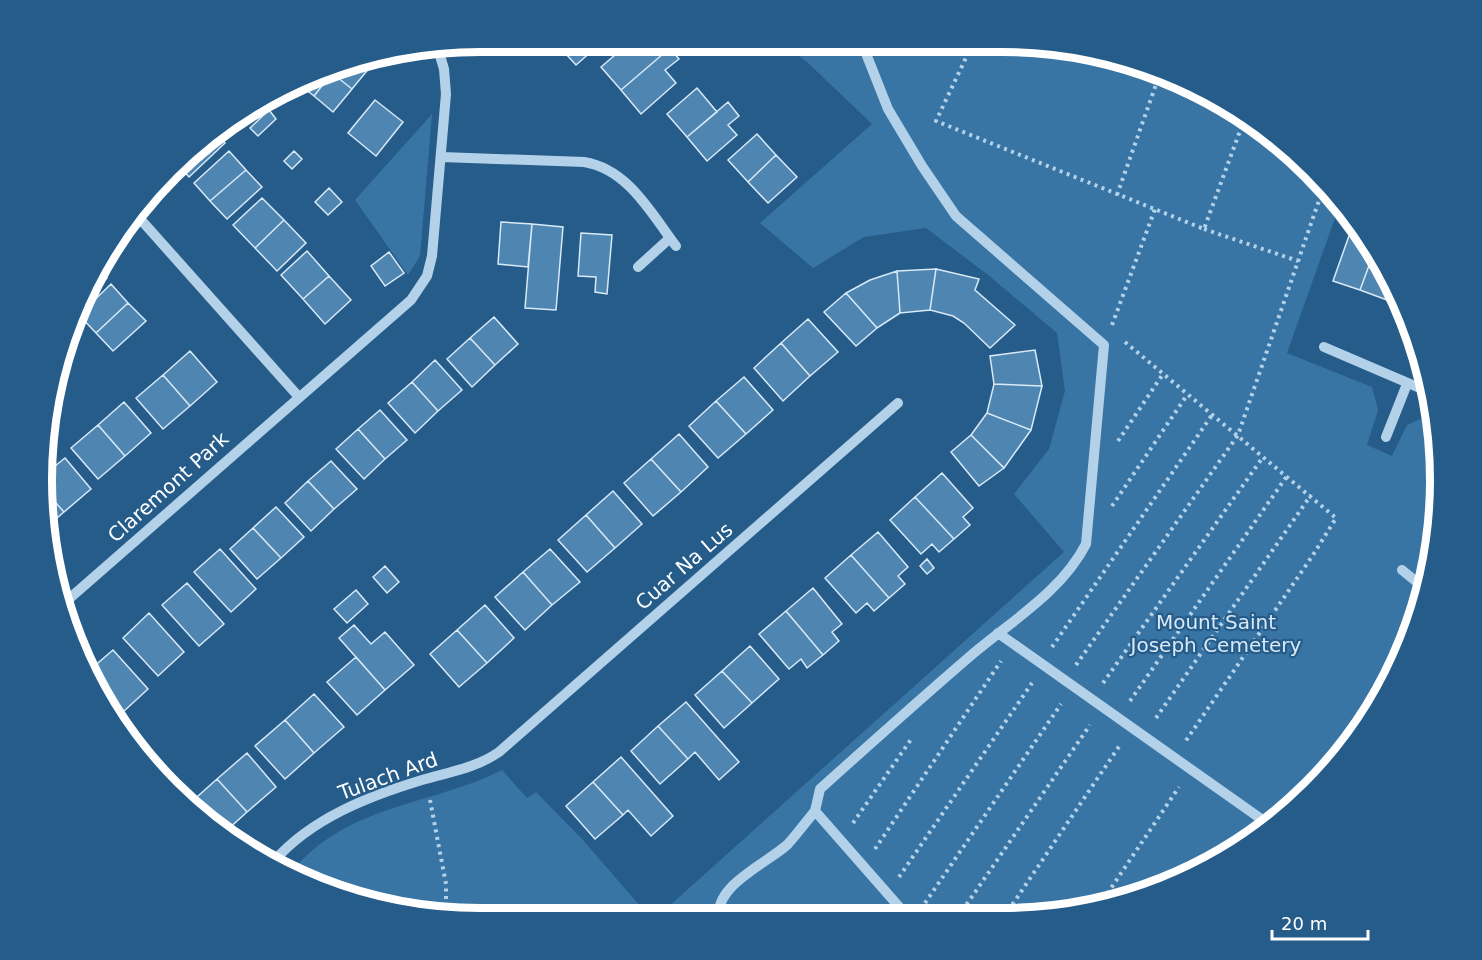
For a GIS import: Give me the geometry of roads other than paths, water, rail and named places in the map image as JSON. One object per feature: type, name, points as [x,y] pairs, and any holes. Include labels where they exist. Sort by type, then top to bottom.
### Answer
[{"type":"street","points":[[719,908],[730,887],[787,844],[815,811],[820,789],[1045,594],[1075,565],[1086,544],[1104,345],[956,216],[922,166],[888,109],[867,52]]},
{"type":"street","name":"Claremont Park","points":[[69,599],[298,396],[411,300],[421,286],[430,267],[435,242],[442,157],[446,86],[439,54]]},
{"type":"street","points":[[442,157],[584,162],[605,167],[634,192],[673,242],[638,267]]},
{"type":"street","points":[[141,220],[298,396]]},
{"type":"street","points":[[1324,347],[1419,388]]},
{"type":"street","points":[[1386,437],[1407,384]]},
{"type":"street","name":"Cuar Na Lus","points":[[492,757],[898,402]]},
{"type":"street","points":[[1402,570],[1417,582]]},
{"type":"street","points":[[998,633],[1262,819]]},
{"type":"street","name":"Tulach Ard","points":[[278,856],[333,814],[386,791],[481,764],[492,757]]},
{"type":"street","points":[[815,811],[900,908]]},
{"type":"park label","name":"Mount Saint Joseph Cemetery","points":[[1216,634]]}]
